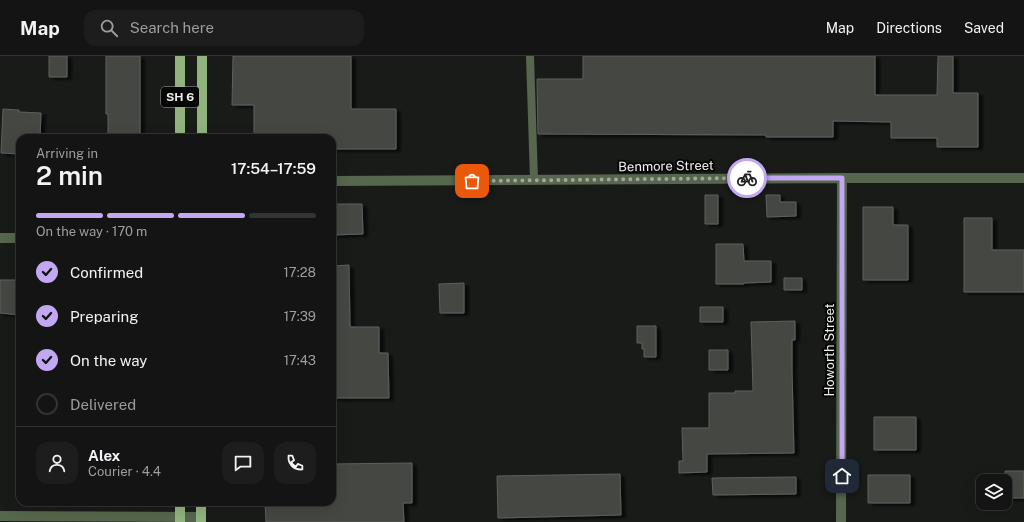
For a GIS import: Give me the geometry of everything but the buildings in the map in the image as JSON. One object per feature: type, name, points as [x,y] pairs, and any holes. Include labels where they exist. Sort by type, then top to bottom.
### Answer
[{"type":"main road","name":"SH 6","points":[[180,56],[180,134]]},
{"type":"main road","name":"SH 6","points":[[202,56],[202,134]]},
{"type":"main road","points":[[180,506],[180,519]]},
{"type":"main road","points":[[201,506],[201,519]]},
{"type":"street","name":"Howorth Street","points":[[841,522],[842,178]]},
{"type":"street","name":"Benmore Street","points":[[336,182],[1024,178]]},
{"type":"street","points":[[0,238],[16,238]]},
{"type":"street","points":[[0,516],[201,519]]},
{"type":"lane","points":[[530,56],[534,180]]},
{"type":"way so far","points":[[472,181],[747,178]]},
{"type":"route","points":[[747,178],[842,178],[842,476]]}]
